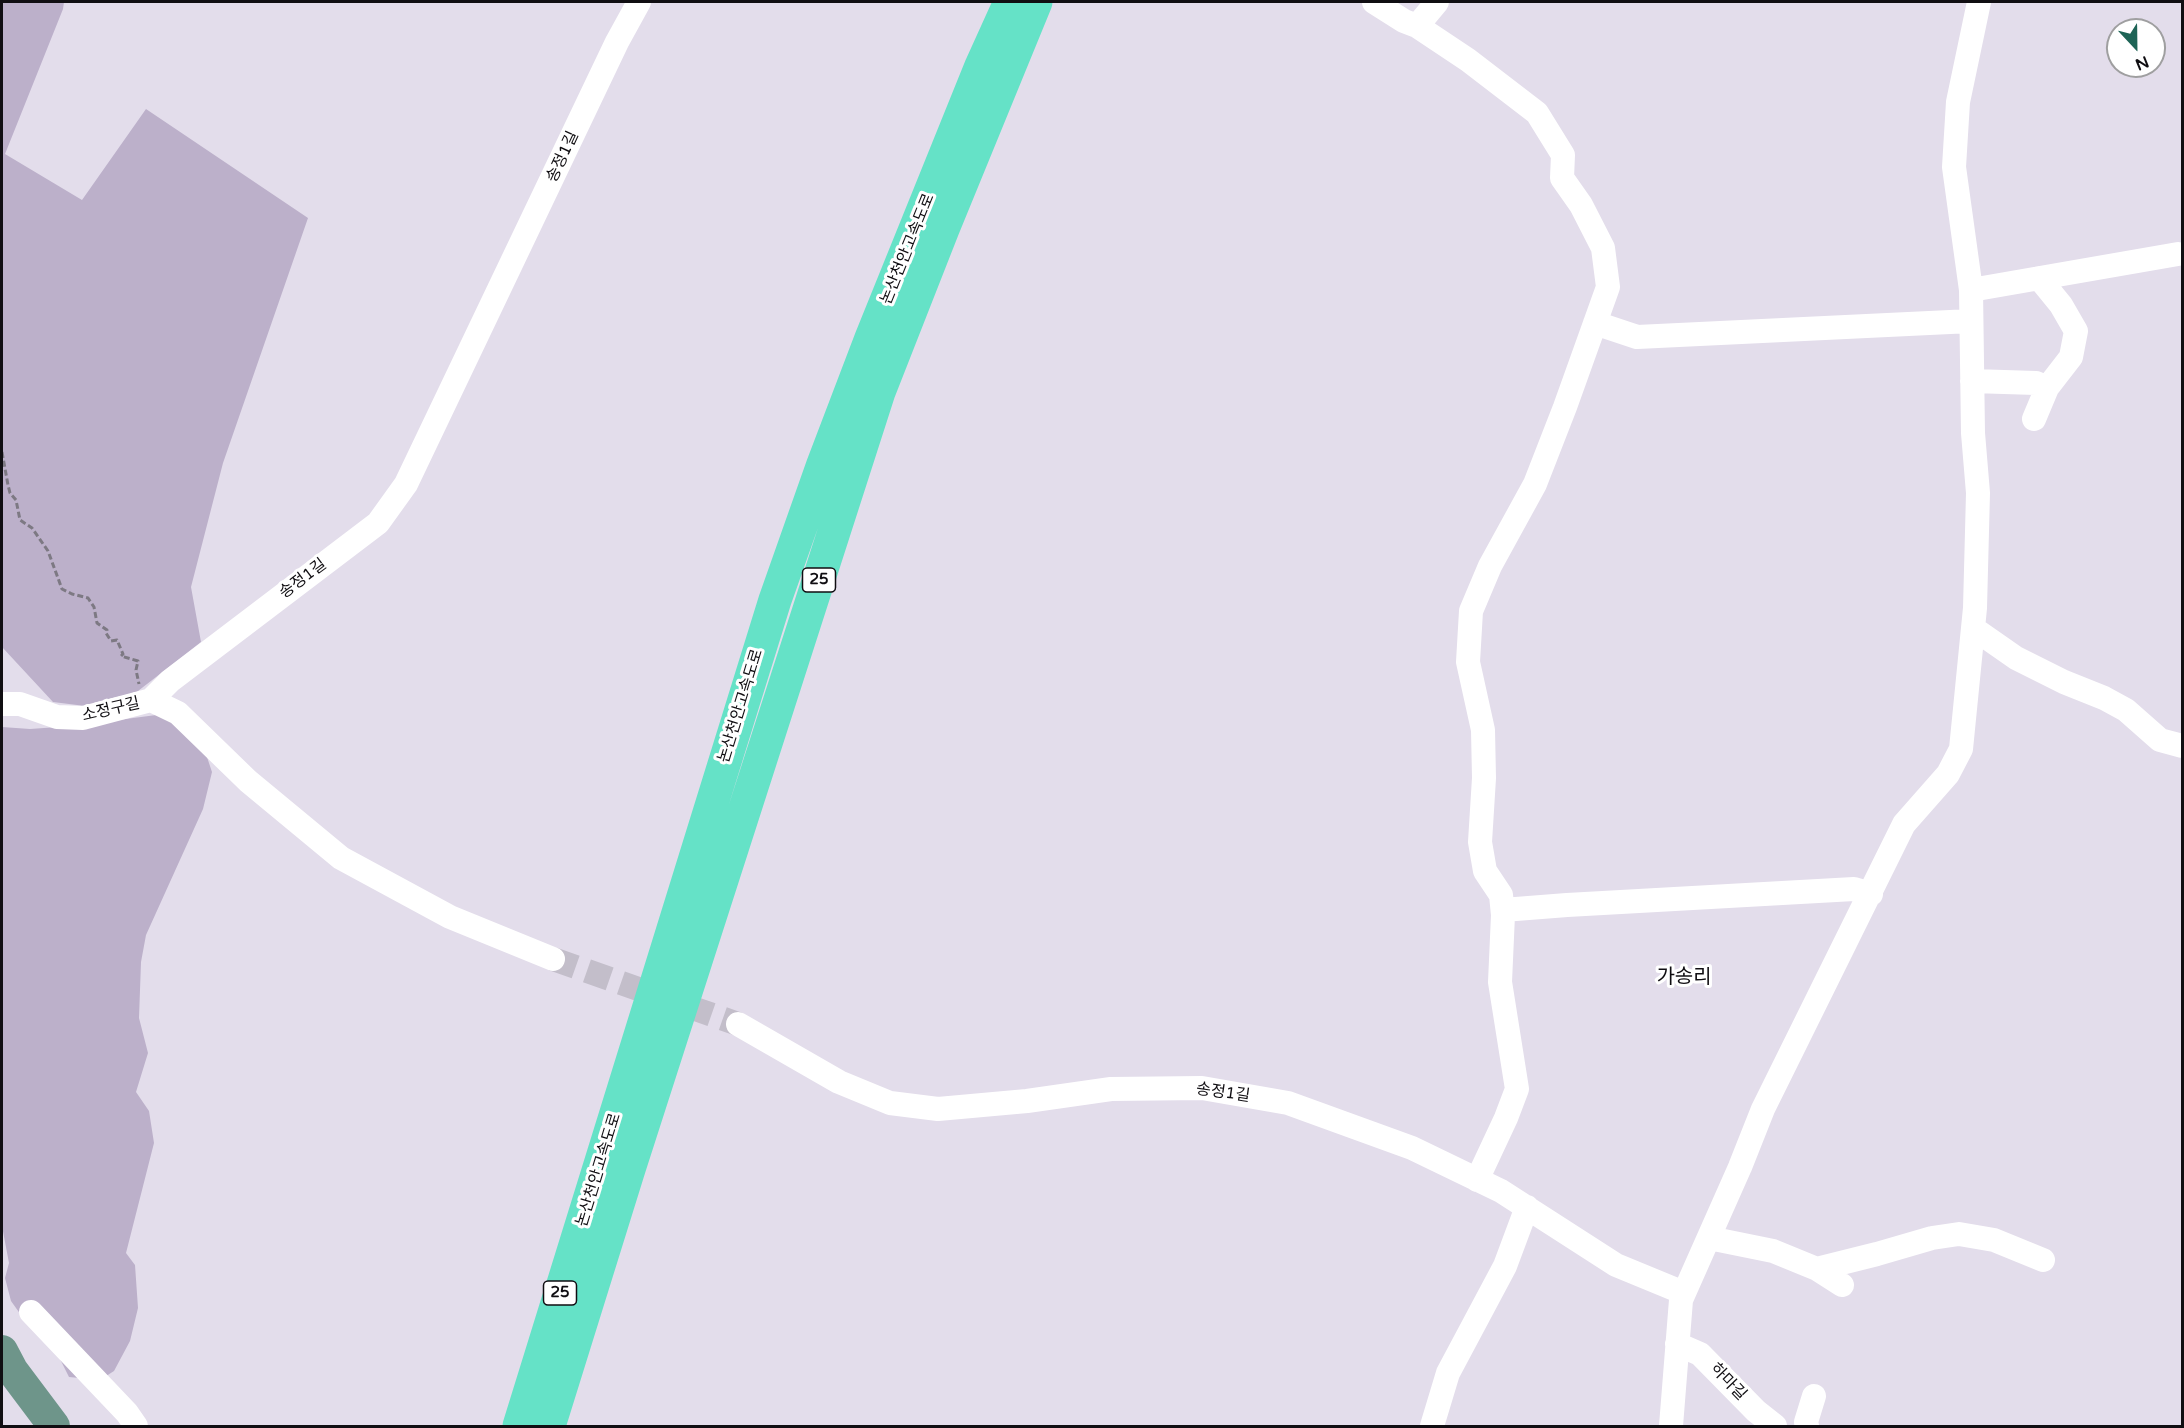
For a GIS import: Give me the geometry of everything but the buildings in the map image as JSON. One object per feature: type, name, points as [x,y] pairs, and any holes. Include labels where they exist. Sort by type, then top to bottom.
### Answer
[{"type":"highway","name":"논산천안고속도로","points":[[549,1426],[616,1165],[734,726],[778,588],[872,338],[981,66],[1011,2]]},
{"type":"highway","name":"논산천안고속도로","points":[[519,1426],[616,1165],[879,392],[1036,2]]},
{"type":"street","name":"송정1길","points":[[149,701],[179,674],[378,523],[406,484],[617,42],[639,2]]},
{"type":"street","points":[[1374,2],[1404,21],[1418,26],[1468,60],[1538,113],[1563,155],[1562,178],[1581,205],[1603,248],[1608,287],[1535,484],[1490,566],[1471,611],[1468,662],[1483,730],[1485,778],[1480,842],[1485,870],[1501,895],[1503,910],[1500,982],[1517,1089],[1477,1180]]},
{"type":"street","points":[[1418,26],[1437,2]]},
{"type":"street","points":[[1671,1426],[1681,1300],[1763,1109],[1904,824],[1948,774],[1961,749],[1973,627],[1978,493],[1973,432],[1971,290],[1954,167],[1958,102],[1979,2]]},
{"type":"street","points":[[1971,290],[2178,254]]},
{"type":"street","points":[[2034,419],[2048,388],[2072,357],[2076,331],[2061,305],[2039,278]]},
{"type":"street","points":[[1594,323],[1637,337],[1971,321]]},
{"type":"street","points":[[1972,381],[2036,383],[2048,388]]},
{"type":"street","points":[[1973,627],[2016,658],[2126,710],[2160,740],[2182,746]]},
{"type":"street","name":"소정구길","points":[[2,704],[20,704],[57,717],[83,718],[149,701]]},
{"type":"street","points":[[149,701],[178,713],[248,780],[342,858],[450,917],[553,959]]},
{"type":"street","points":[[1503,910],[1854,889],[1870,894]]},
{"type":"street","name":"송정1길","points":[[738,1024],[839,1082],[890,1103],[938,1109],[1028,1101],[1111,1089],[1202,1088],[1288,1103],[1412,1148],[1527,1207],[1616,1265],[1684,1293]]},
{"type":"street","points":[[1432,1426],[1448,1373],[1505,1266],[1527,1207]]},
{"type":"street","points":[[1817,1269],[1932,1238],[1959,1234],[1994,1240],[2043,1260]]},
{"type":"street","points":[[1709,1238],[1773,1251],[1817,1269],[1842,1285]]},
{"type":"street","points":[[31,1312],[127,1413],[136,1426]]},
{"type":"street","name":"하마길","points":[[1677,1344],[1700,1354],[1756,1411],[1775,1426]]},
{"type":"street","points":[[1807,1426],[1806,1422],[1815,1396]]},
{"type":"path","points":[[2,452],[10,493],[16,500],[20,520],[32,528],[48,551],[62,589],[88,598],[94,607],[97,623],[106,630],[111,640],[117,640],[123,654],[121,656],[138,661],[136,670],[142,696],[149,701]]},
{"type":"shaded area","points":[[2,2],[64,2],[5,154],[82,200],[146,109],[308,218],[223,463],[191,587],[201,642],[129,698],[85,706],[53,702],[2,647]]},
{"type":"shaded area","points":[[164,714],[206,754],[212,772],[203,809],[146,935],[141,962],[139,1018],[148,1053],[136,1092],[149,1111],[154,1143],[126,1253],[135,1265],[138,1308],[130,1341],[114,1371],[100,1380],[69,1377],[55,1349],[21,1315],[11,1301],[5,1278],[9,1263],[2,1226],[2,727],[30,729],[72,726]]},
{"type":"waterway","points":[[2,1351],[12,1370],[54,1426]]},
{"type":"waterway","points":[[2,1372],[12,1370]]},
{"type":"tunnel","points":[[553,959],[738,1024]]},
{"type":"district","name":"가송리","points":[[1684,978]]}]
